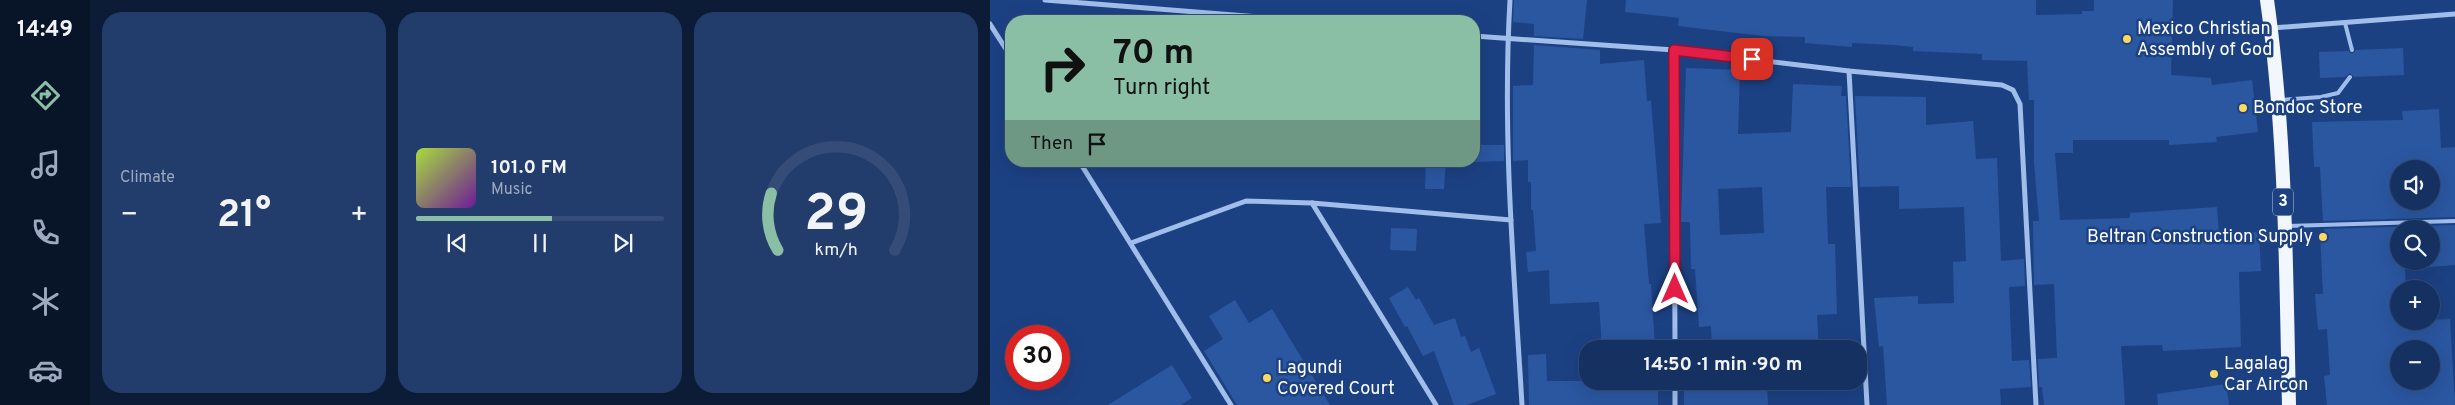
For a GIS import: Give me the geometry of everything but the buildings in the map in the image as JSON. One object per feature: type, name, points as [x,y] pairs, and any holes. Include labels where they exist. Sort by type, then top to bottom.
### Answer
[{"type":"highway","name":"3","points":[[2267,0],[2277,100],[2285,226],[2289,405]]},
{"type":"street","points":[[1045,0],[1235,15]]},
{"type":"street","points":[[1510,0],[1506,78],[1511,220],[1522,405]]},
{"type":"street","points":[[2271,28],[2455,14]]},
{"type":"street","points":[[990,24],[1005,48]]},
{"type":"street","points":[[1480,37],[1674,50],[1849,71],[2002,85],[2013,90],[2020,104],[2036,405]]},
{"type":"street","points":[[1674,50],[1675,340]]},
{"type":"street","points":[[1849,71],[1866,405]]},
{"type":"street","points":[[1083,167],[1231,405]]},
{"type":"street","points":[[1131,243],[1246,201],[1312,203],[1511,220]]},
{"type":"street","points":[[1312,203],[1436,405]]},
{"type":"street","points":[[1675,390],[1675,405]]},
{"type":"lane","points":[[2345,23],[2352,50]]},
{"type":"lane","points":[[2277,100],[2321,98],[2338,93],[2350,77]]},
{"type":"lane","points":[[2285,226],[2316,223],[2455,221]]},
{"type":"place","name":"Mexico Christian Assembly of God","points":[[2127,39]]},
{"type":"place","name":"Bondoc Store","points":[[2243,108]]},
{"type":"place","name":"Beltran Construction Supply","points":[[2323,237]]},
{"type":"place","name":"Lagalag Car Aircon","points":[[2214,374]]},
{"type":"place","name":"Lagundi Covered Court","points":[[1267,378]]},
{"type":"route","points":[[1675,289],[1674,50],[1752,59]]}]
